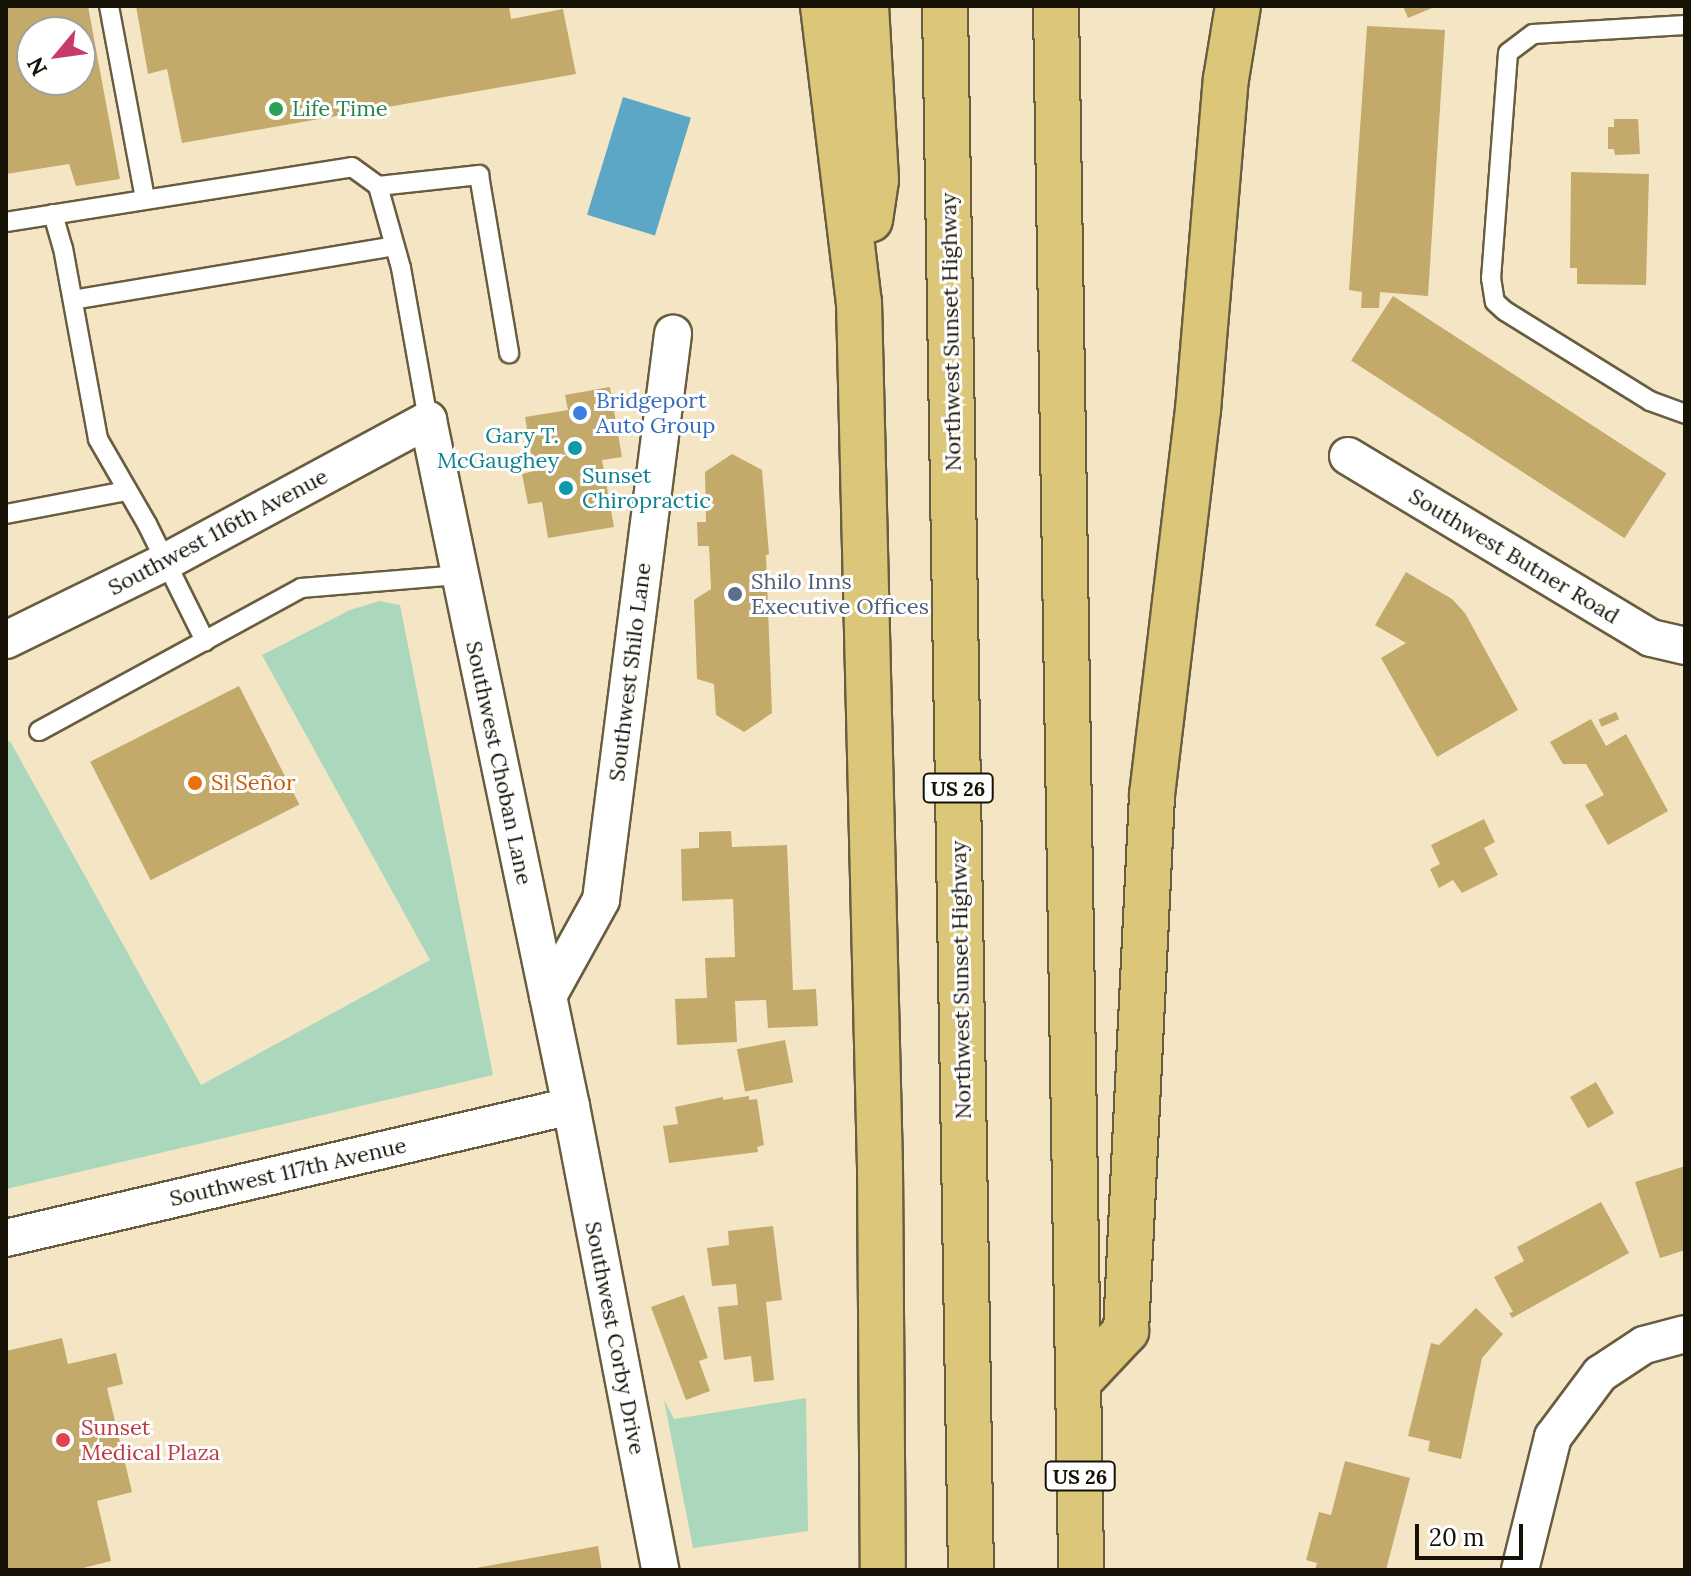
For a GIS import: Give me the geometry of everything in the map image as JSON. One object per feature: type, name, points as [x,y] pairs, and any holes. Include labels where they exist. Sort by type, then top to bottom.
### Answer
[{"type":"highway","points":[[823,6],[859,302],[880,1167],[883,1570]]},
{"type":"highway","points":[[859,302],[876,180],[866,6]]},
{"type":"highway","name":"Northwest Sunset Highway","points":[[945,6],[971,1570]]},
{"type":"highway","name":"US 26","points":[[1056,6],[1081,1570]]},
{"type":"highway","points":[[1079,1381],[1126,1331],[1152,795],[1198,410],[1226,79],[1238,6]]},
{"type":"street","name":"Southwest Shilo Lane","points":[[548,996],[601,900],[673,334]]},
{"type":"street","name":"Southwest 116th Avenue","points":[[6,640],[167,561],[428,420]]},
{"type":"street","name":"Southwest Choban Lane","points":[[428,420],[571,1106]]},
{"type":"street","name":"Southwest Butner Road","points":[[1348,456],[1651,638],[1685,646]]},
{"type":"street","name":"Southwest 117th Avenue","points":[[6,1238],[571,1106]]},
{"type":"street","name":"Southwest Corby Drive","points":[[571,1106],[660,1570]]},
{"type":"street","points":[[1520,1570],[1553,1437],[1600,1374],[1644,1345],[1685,1334]]},
{"type":"lane","points":[[109,6],[145,199]]},
{"type":"lane","points":[[1685,25],[1533,34],[1508,53],[1491,278],[1495,302],[1505,311],[1650,401],[1685,414]]},
{"type":"lane","points":[[6,222],[352,167],[378,186],[395,246],[428,420]]},
{"type":"lane","points":[[378,186],[479,175],[509,353]]},
{"type":"lane","points":[[53,214],[73,300],[98,439],[167,561],[205,641]]},
{"type":"lane","points":[[73,300],[395,246]]},
{"type":"lane","points":[[6,514],[127,491]]},
{"type":"lane","points":[[39,731],[301,588],[460,575]]},
{"type":"green space","points":[[380,601],[400,605],[493,1075],[6,1189],[6,743],[10,741],[201,1085],[430,960],[262,655],[350,610]]},
{"type":"green space","points":[[806,1398],[808,1531],[693,1548],[664,1400],[674,1419]]},
{"type":"water","points":[[623,97],[691,118],[655,235],[587,215]]},
{"type":"building","points":[[6,6],[88,6],[90,16],[16,16],[16,96],[96,96],[96,49],[120,179],[76,186],[69,164],[6,174]]},
{"type":"building","name":"Life Time","points":[[136,6],[509,6],[511,19],[563,9],[576,74],[182,143],[167,69],[148,74]]},
{"type":"building","points":[[1403,6],[1437,6],[1408,18]]},
{"type":"building","points":[[1367,26],[1445,30],[1428,296],[1380,292],[1379,308],[1361,308],[1362,292],[1349,290]]},
{"type":"building","points":[[1614,119],[1638,119],[1640,154],[1615,155],[1614,149],[1608,149],[1608,127],[1614,127]]},
{"type":"building","points":[[1571,172],[1649,174],[1646,285],[1577,284],[1577,268],[1570,268]]},
{"type":"building","points":[[1393,296],[1666,474],[1624,538],[1351,361]]},
{"type":"building","points":[[610,387],[622,457],[602,460],[614,527],[548,538],[542,502],[528,504],[522,474],[534,471],[525,417],[568,410],[565,395]]},
{"type":"building","name":"Shilo Inns Executive Offices","points":[[732,454],[762,470],[769,554],[766,555],[772,713],[744,732],[716,715],[714,684],[697,679],[694,600],[711,589],[709,546],[698,546],[697,522],[706,522],[705,472]]},
{"type":"building","points":[[1406,572],[1452,599],[1465,613],[1518,710],[1437,757],[1381,658],[1406,643],[1375,625]]},
{"type":"building","name":"Si Señor","points":[[239,686],[299,805],[151,880],[90,762]]},
{"type":"building","points":[[1616,712],[1619,719],[1602,727],[1599,719]]},
{"type":"building","points":[[1591,719],[1606,746],[1626,734],[1668,811],[1608,845],[1585,805],[1604,795],[1586,764],[1563,764],[1550,742]]},
{"type":"building","points":[[1484,819],[1495,842],[1484,848],[1498,875],[1462,893],[1453,880],[1439,888],[1430,869],[1440,864],[1431,845]]},
{"type":"building","points":[[731,831],[732,847],[787,845],[793,990],[816,989],[818,1026],[768,1028],[766,1000],[735,1001],[737,1042],[677,1045],[675,999],[707,998],[705,958],[735,957],[733,899],[682,901],[681,849],[699,848],[699,832]]},
{"type":"building","points":[[785,1040],[793,1082],[745,1092],[737,1049]]},
{"type":"building","points":[[1596,1082],[1614,1113],[1588,1128],[1570,1097]]},
{"type":"building","points":[[749,1096],[749,1100],[757,1099],[764,1145],[757,1147],[758,1152],[669,1163],[663,1126],[678,1124],[675,1107],[723,1097],[723,1100]]},
{"type":"building","points":[[1685,1166],[1685,1250],[1660,1258],[1635,1182]]},
{"type":"building","points":[[1601,1202],[1629,1253],[1512,1318],[1509,1313],[1513,1312],[1494,1277],[1524,1261],[1517,1247]]},
{"type":"building","points":[[773,1226],[782,1300],[766,1302],[774,1380],[754,1382],[751,1356],[724,1360],[718,1307],[738,1305],[736,1284],[712,1286],[707,1248],[729,1245],[728,1231]]},
{"type":"building","points":[[684,1295],[708,1358],[699,1361],[710,1391],[686,1400],[651,1307]]},
{"type":"building","points":[[1476,1308],[1503,1334],[1482,1358],[1461,1459],[1428,1451],[1430,1441],[1408,1436],[1431,1343],[1439,1345]]},
{"type":"building","name":"Sunset Medical Plaza","points":[[62,1338],[68,1364],[116,1353],[123,1384],[107,1388],[132,1492],[97,1501],[111,1561],[75,1570],[6,1570],[6,1351]]},
{"type":"building","points":[[1345,1461],[1410,1478],[1386,1570],[1315,1570],[1317,1563],[1306,1560],[1319,1512],[1331,1515]]},
{"type":"building","points":[[598,1546],[602,1570],[476,1570],[476,1568]]},
{"type":"place","name":"Life Time","points":[[276,109]]},
{"type":"place","name":"Bridgeport Auto Group","points":[[580,413]]},
{"type":"place","name":"Gary T. McGaughey","points":[[575,448]]},
{"type":"place","name":"Sunset Chiropractic","points":[[566,488]]},
{"type":"place","name":"Shilo Inns Executive Offices","points":[[735,594]]},
{"type":"place","name":"Si Señor","points":[[195,783]]},
{"type":"place","name":"Sunset Medical Plaza","points":[[63,1440]]}]
